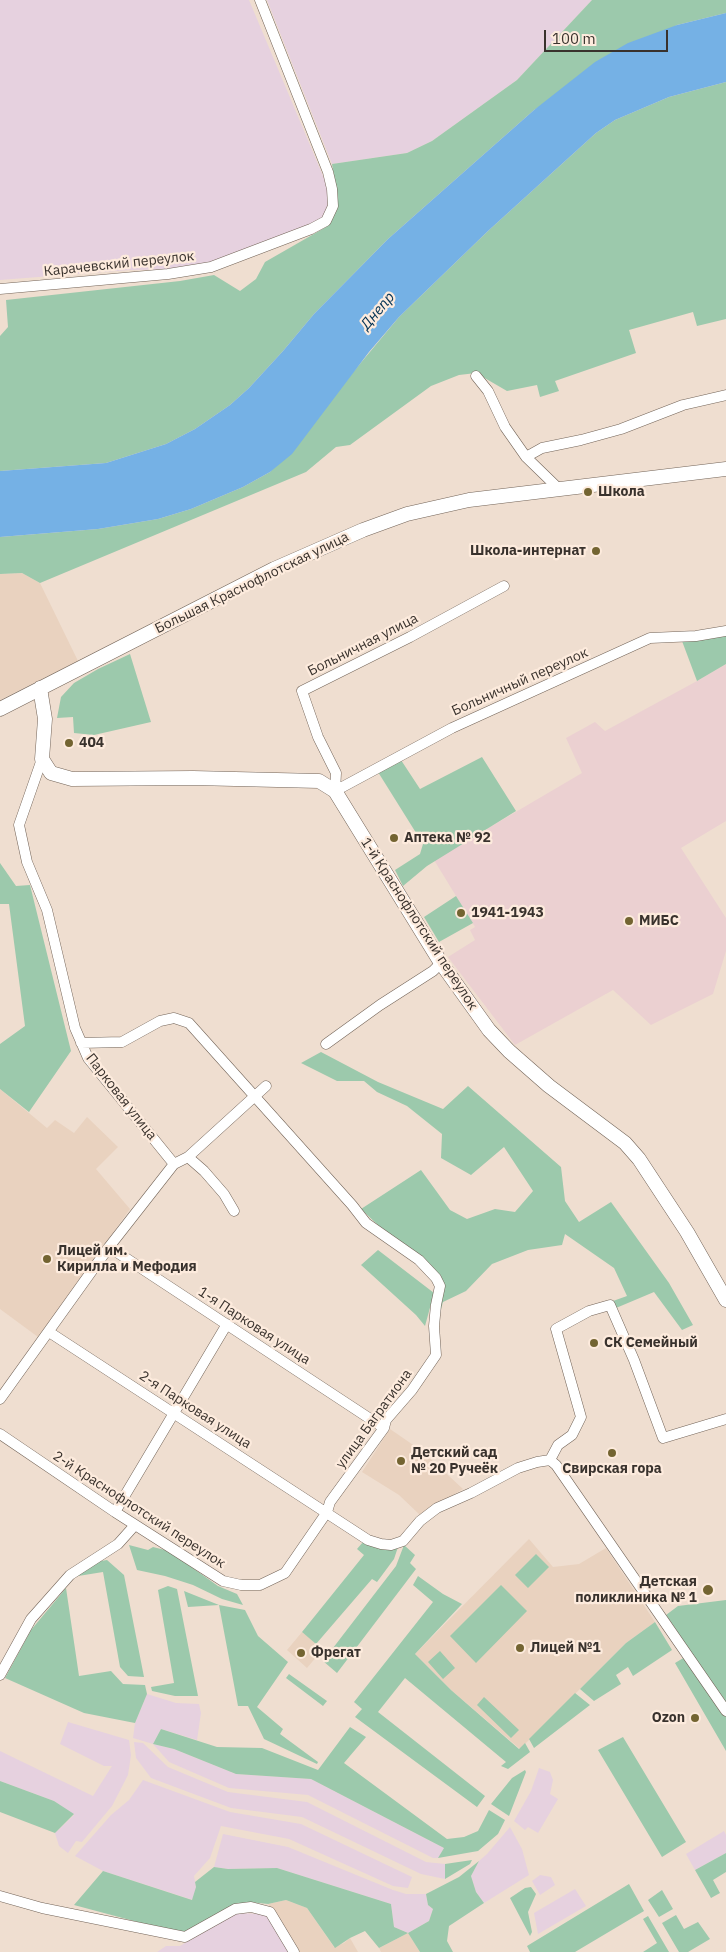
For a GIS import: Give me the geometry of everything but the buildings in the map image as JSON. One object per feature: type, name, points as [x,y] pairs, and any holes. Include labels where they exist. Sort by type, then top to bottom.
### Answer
[{"type":"street","name":"Карачевский переулок","points":[[0,289],[168,274],[211,267],[311,229],[326,221],[333,206],[328,172],[260,0]]},
{"type":"street","points":[[476,376],[488,391],[505,427],[526,457],[559,490]]},
{"type":"street","points":[[526,457],[542,448],[621,429],[682,405],[726,395]]},
{"type":"street","name":"Большая Краснофлотская улица","points":[[0,709],[274,569],[363,530],[407,514],[469,500],[726,469]]},
{"type":"street","name":"Больничная улица","points":[[335,791],[336,773],[318,736],[302,691],[410,637],[504,586]]},
{"type":"street","name":"Больничный переулок","points":[[335,791],[452,728],[650,638],[696,636],[726,631]]},
{"type":"street","name":"Парковая улица","points":[[40,688],[45,719],[42,759],[19,825],[27,862],[47,910],[74,1028],[81,1044],[88,1058],[174,1164]]},
{"type":"street","points":[[42,759],[51,774],[72,779],[319,780],[335,791]]},
{"type":"street","name":"1-й Краснофлотский переулок","points":[[335,791],[441,963],[489,1030],[508,1051],[549,1086],[625,1143],[639,1159],[687,1232],[726,1300]]},
{"type":"street","points":[[326,1044],[441,963]]},
{"type":"street","name":"улица Багратиона","points":[[81,1044],[122,1042],[160,1021],[174,1018],[189,1023],[366,1223],[419,1260],[436,1278],[440,1286],[434,1326],[436,1355],[412,1390],[386,1420],[384,1428],[330,1502],[327,1512]]},
{"type":"street","points":[[0,1399],[109,1247],[174,1164],[188,1157],[266,1086]]},
{"type":"street","points":[[188,1157],[204,1171],[224,1194],[234,1211]]},
{"type":"street","name":"1-я Парковая улица","points":[[109,1247],[384,1428]]},
{"type":"street","points":[[550,1460],[558,1445],[572,1435],[581,1417],[556,1329],[589,1311],[610,1305],[634,1360],[663,1438],[726,1419]]},
{"type":"street","points":[[115,1512],[227,1324]]},
{"type":"street","name":"2-я Парковая улица","points":[[48,1332],[327,1512]]},
{"type":"street","name":"2-й Краснофлотский переулок","points":[[0,1434],[115,1512],[223,1581],[241,1585],[260,1585],[285,1573],[327,1512]]},
{"type":"street","points":[[327,1512],[368,1540],[391,1545],[403,1541],[420,1521],[437,1508],[471,1493],[518,1468],[550,1460],[556,1465],[726,1711]]},
{"type":"street","points":[[0,1675],[31,1619],[70,1576],[118,1544],[135,1525]]},
{"type":"street","points":[[0,1896],[42,1908],[185,1937],[235,1909],[251,1907],[270,1912],[294,1952]]},
{"type":"shaded area","points":[[0,0],[249,0],[331,195],[323,218],[216,266],[198,269],[129,270],[0,280]]},
{"type":"shaded area","points":[[267,0],[592,0],[517,80],[432,141],[407,153],[332,164]]},
{"type":"shaded area","points":[[22,573],[40,583],[78,661],[0,700],[0,574]]},
{"type":"shaded area","points":[[726,664],[726,821],[681,848],[726,918],[726,951],[713,994],[651,1025],[613,990],[515,1045],[448,957],[475,940],[470,930],[475,927],[434,860],[582,773],[566,738],[595,722],[605,731]]},
{"type":"shaded area","name":"Лицей им. Кирилла и Мефодия","points":[[0,1089],[47,1128],[55,1120],[74,1133],[87,1117],[118,1147],[96,1169],[130,1209],[38,1337],[0,1309]]},
{"type":"shaded area","name":"Детский сад № 20 Ручеёк","points":[[390,1429],[422,1451],[463,1489],[420,1515],[399,1495],[362,1472]]},
{"type":"shaded area","name":"Лицей №1","points":[[529,1539],[553,1567],[579,1564],[606,1548],[655,1622],[626,1643],[520,1749],[451,1690],[415,1654]]},
{"type":"shaded area","points":[[302,1632],[323,1649],[307,1668],[287,1650]]},
{"type":"shaded area","points":[[147,1694],[176,1703],[199,1704],[201,1713],[197,1740],[161,1729],[153,1744],[133,1738],[135,1723]]},
{"type":"shaded area","points":[[68,1722],[129,1740],[131,1755],[128,1775],[112,1806],[82,1842],[76,1841],[68,1853],[59,1846],[55,1833],[74,1815],[54,1801],[0,1781],[0,1751],[93,1796],[112,1766],[104,1766],[60,1744]]},
{"type":"shaded area","points":[[134,1742],[143,1743],[168,1767],[228,1792],[307,1802],[426,1862],[445,1864],[445,1879],[421,1874],[302,1817],[231,1808],[151,1778],[136,1758]]},
{"type":"shaded area","points":[[153,1744],[174,1749],[236,1774],[311,1779],[444,1848],[438,1858],[433,1858],[308,1795],[229,1788],[169,1762]]},
{"type":"shaded area","points":[[539,1768],[550,1772],[553,1780],[550,1794],[558,1799],[538,1833],[528,1827],[525,1830],[514,1821],[531,1791]]},
{"type":"shaded area","points":[[143,1780],[230,1812],[301,1824],[412,1877],[408,1888],[393,1886],[289,1839],[221,1826],[210,1858],[194,1876],[196,1887],[193,1900],[103,1871],[75,1856],[111,1815],[129,1800]]},
{"type":"shaded area","points":[[510,1827],[522,1849],[529,1875],[484,1903],[476,1892],[471,1876],[479,1861]]},
{"type":"shaded area","points":[[724,1831],[726,1835],[726,1853],[695,1870],[686,1854]]},
{"type":"shaded area","points":[[223,1834],[288,1847],[393,1890],[406,1894],[426,1894],[428,1905],[433,1909],[429,1921],[408,1933],[394,1927],[391,1904],[277,1868],[228,1869],[214,1867]]},
{"type":"shaded area","points":[[540,1875],[551,1877],[555,1885],[540,1895],[532,1881]]},
{"type":"shaded area","points":[[575,1889],[586,1906],[538,1934],[534,1913]]},
{"type":"shaded area","points":[[286,1900],[307,1908],[334,1947],[350,1938],[358,1952],[296,1952],[268,1904]]},
{"type":"shaded area","points":[[235,1913],[266,1914],[290,1952],[157,1952],[166,1946],[180,1946]]},
{"type":"shaded area","points":[[408,1933],[420,1952],[381,1952],[379,1948]]},
{"type":"green space","points":[[592,0],[726,0],[726,13],[677,25],[534,110],[388,239],[314,314],[249,388],[230,405],[195,429],[166,444],[106,463],[0,471],[0,336],[8,327],[6,300],[180,281],[214,275],[240,291],[256,279],[265,262],[326,227],[333,216],[336,190],[332,164],[407,153],[432,141],[517,80]]},
{"type":"green space","points":[[726,82],[726,319],[697,326],[693,312],[629,330],[636,353],[555,381],[559,391],[540,397],[537,385],[507,391],[476,373],[459,375],[431,386],[350,445],[336,447],[306,472],[40,583],[22,573],[0,574],[0,537],[98,529],[158,519],[191,509],[243,487],[270,472],[399,317],[488,231],[596,133],[615,120],[669,97]]},
{"type":"green space","points":[[726,635],[726,664],[697,681],[682,641]]},
{"type":"green space","points":[[130,654],[151,722],[94,735],[74,733],[73,717],[57,718],[61,697],[74,683]]},
{"type":"green space","points":[[482,757],[516,811],[427,866],[403,886],[395,870],[420,854],[423,844],[378,772],[401,760],[420,789]]},
{"type":"green space","points":[[0,863],[16,886],[30,885],[71,1051],[29,1112],[0,1089],[0,1044],[25,1026],[9,904],[0,904]]},
{"type":"green space","points":[[456,896],[473,923],[439,942],[424,917]]},
{"type":"green space","points":[[321,1052],[378,1082],[443,1109],[468,1086],[561,1167],[565,1201],[579,1222],[611,1202],[669,1283],[693,1325],[682,1330],[654,1292],[616,1308],[613,1301],[627,1296],[614,1268],[565,1234],[562,1245],[528,1250],[492,1264],[466,1291],[443,1302],[439,1316],[442,1286],[361,1209],[421,1170],[450,1210],[467,1219],[495,1209],[515,1212],[533,1191],[504,1147],[471,1175],[441,1158],[442,1134],[407,1106],[377,1092],[364,1081],[337,1081],[301,1063]]},
{"type":"green space","points":[[378,1250],[434,1293],[425,1326],[416,1315],[361,1265]]},
{"type":"green space","points":[[363,1542],[385,1550],[398,1547],[394,1559],[377,1582],[372,1579],[316,1644],[302,1632],[364,1555],[357,1549]]},
{"type":"green space","points":[[129,1545],[148,1550],[153,1547],[169,1551],[218,1586],[237,1594],[243,1605],[222,1599],[193,1585],[137,1570]]},
{"type":"green space","points":[[404,1545],[415,1555],[410,1563],[416,1569],[337,1673],[323,1661],[396,1566]]},
{"type":"green space","points":[[536,1554],[549,1567],[528,1588],[515,1575]]},
{"type":"green space","points":[[107,1560],[124,1575],[144,1677],[128,1676],[120,1667],[103,1572],[72,1577],[95,1562]]},
{"type":"green space","points":[[418,1576],[443,1594],[462,1604],[415,1654],[451,1690],[519,1749],[525,1743],[530,1752],[508,1769],[501,1766],[506,1762],[405,1678],[378,1712],[485,1796],[477,1807],[355,1717],[362,1709],[354,1702],[433,1602],[413,1585]]},
{"type":"green space","points":[[501,1585],[527,1611],[476,1663],[450,1636]]},
{"type":"green space","points":[[168,1586],[177,1589],[198,1696],[175,1696],[152,1691],[151,1687],[174,1683],[158,1590]]},
{"type":"green space","points":[[66,1588],[79,1676],[111,1671],[123,1684],[145,1685],[147,1694],[135,1723],[84,1713],[5,1678],[31,1630]]},
{"type":"green space","points":[[184,1591],[219,1605],[188,1607]]},
{"type":"green space","points":[[726,1600],[726,1704],[666,1615],[678,1606]]},
{"type":"green space","points":[[219,1605],[245,1610],[258,1636],[288,1662],[257,1707],[283,1729],[280,1734],[318,1762],[317,1764],[264,1739],[248,1706],[238,1706]]},
{"type":"green space","points":[[655,1622],[672,1650],[633,1676],[628,1667],[616,1675],[621,1684],[594,1701],[580,1689],[626,1643]]},
{"type":"green space","points":[[440,1651],[455,1668],[443,1679],[428,1662]]},
{"type":"green space","points":[[685,1657],[726,1717],[726,1751],[675,1663]]},
{"type":"green space","points":[[289,1674],[327,1701],[323,1706],[286,1678]]},
{"type":"green space","points":[[575,1693],[590,1705],[534,1748],[529,1739]]},
{"type":"green space","points":[[484,1697],[519,1730],[511,1738],[477,1705]]},
{"type":"green space","points":[[350,1727],[366,1737],[344,1763],[447,1839],[464,1837],[478,1831],[489,1810],[505,1820],[498,1834],[478,1851],[438,1858],[444,1848],[311,1779],[236,1774],[174,1749],[153,1744],[161,1729],[217,1747],[262,1748],[318,1770]]},
{"type":"green space","points":[[623,1737],[686,1842],[662,1857],[598,1750]]},
{"type":"green space","points":[[525,1770],[526,1772],[509,1816],[491,1804],[512,1778]]},
{"type":"green space","points":[[0,1781],[54,1801],[74,1814],[55,1833],[0,1812]]},
{"type":"green space","points":[[726,1853],[726,1872],[713,1880],[720,1893],[711,1898],[695,1870]]},
{"type":"green space","points":[[472,1860],[470,1864],[445,1879],[445,1864]]},
{"type":"green space","points":[[479,1861],[471,1876],[476,1892],[484,1903],[449,1926],[447,1941],[453,1952],[420,1952],[408,1933],[429,1921],[433,1909],[428,1905],[426,1894],[459,1877]]},
{"type":"green space","points":[[214,1867],[228,1869],[277,1868],[391,1904],[394,1927],[408,1933],[379,1948],[365,1931],[335,1948],[307,1908],[286,1900],[268,1904],[249,1902],[183,1932],[74,1905],[103,1871],[192,1900],[196,1887],[195,1882]]},
{"type":"green space","points":[[629,1884],[644,1911],[575,1952],[530,1952],[527,1946]]},
{"type":"green space","points":[[531,1887],[536,1894],[528,1912],[532,1932],[530,1936],[510,1898],[525,1888]]},
{"type":"green space","points":[[662,1890],[673,1909],[659,1917],[648,1900]]},
{"type":"green space","points":[[676,1915],[684,1929],[698,1922],[710,1939],[688,1952],[679,1952],[662,1923]]},
{"type":"green space","points":[[648,1916],[669,1952],[643,1952],[657,1943],[643,1919]]},
{"type":"water","name":"Днепр","points":[[726,13],[726,82],[669,97],[615,120],[596,133],[488,231],[399,317],[369,352],[292,454],[270,472],[243,487],[191,509],[158,519],[98,529],[0,537],[0,471],[106,463],[166,444],[195,429],[230,405],[249,388],[314,314],[388,239],[534,110],[595,62],[628,43],[677,25]]},
{"type":"place","name":"Школа","points":[[588,492]]},
{"type":"place","name":"Школа-интернат","points":[[596,551]]},
{"type":"place","name":"404","points":[[69,743]]},
{"type":"place","name":"Аптека № 92","points":[[394,838]]},
{"type":"place","name":"1941-1943","points":[[461,913]]},
{"type":"place","name":"МИБС","points":[[629,921]]},
{"type":"place","name":"Лицей им. Кирилла и Мефодия","points":[[47,1259]]},
{"type":"place","name":"СК Семейный","points":[[594,1343]]},
{"type":"place","name":"Свирская гора","points":[[612,1453]]},
{"type":"place","name":"Детский сад № 20 Ручеёк","points":[[401,1461]]},
{"type":"place","name":"Детская поликлиника № 1","points":[[708,1590]]},
{"type":"place","name":"Лицей №1","points":[[520,1648]]},
{"type":"place","name":"Фрегат","points":[[301,1653]]},
{"type":"place","name":"Ozon","points":[[695,1718]]}]
